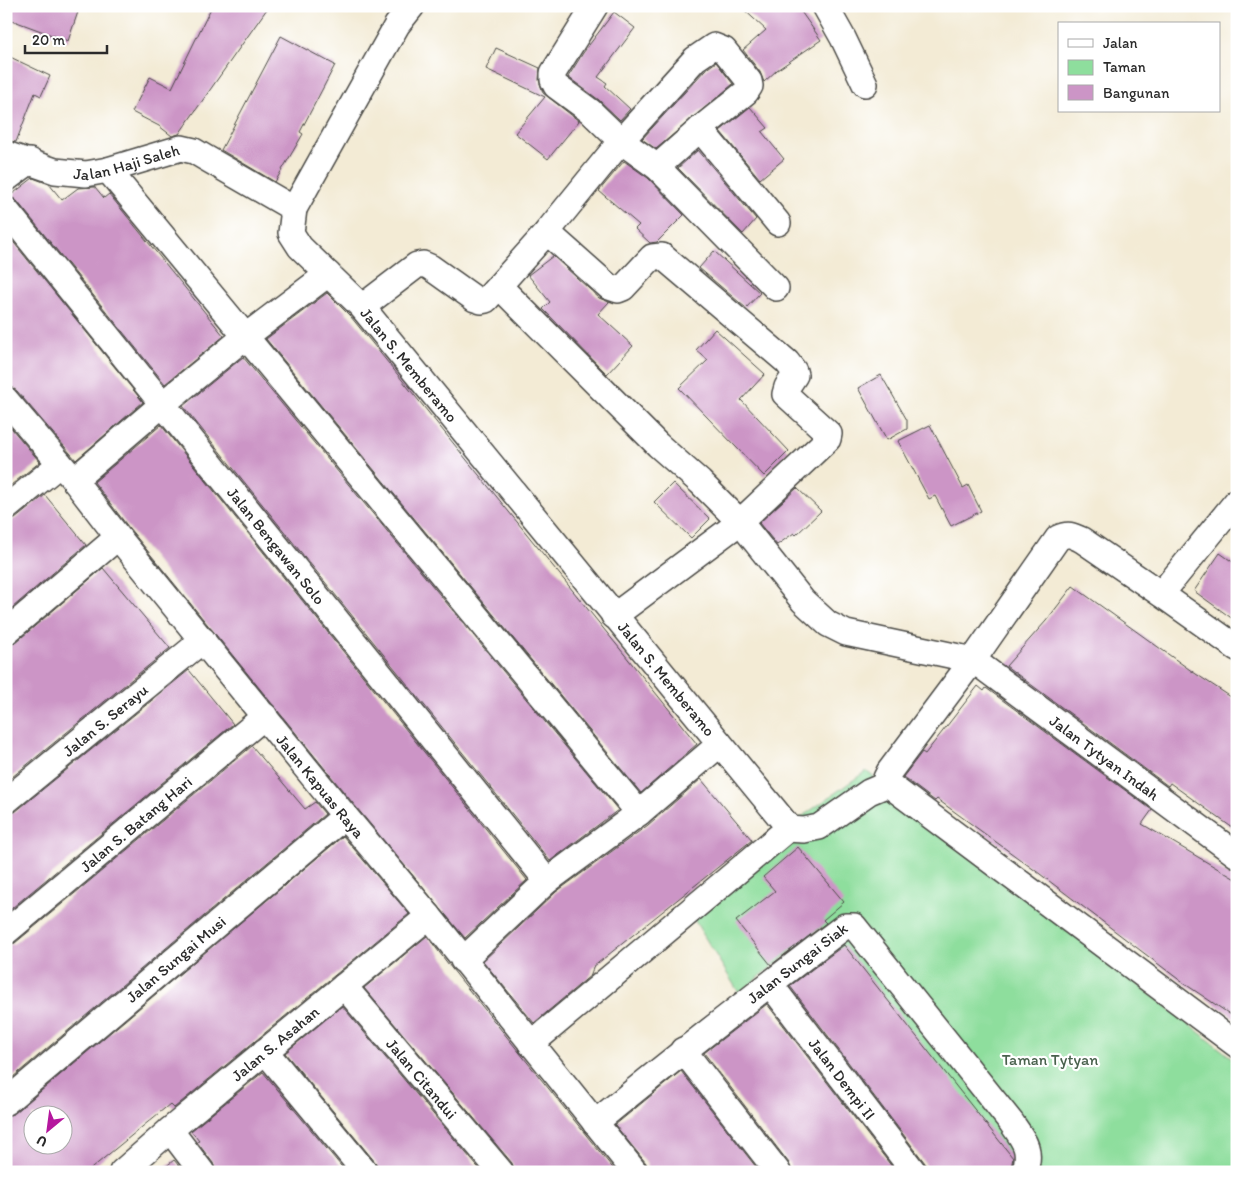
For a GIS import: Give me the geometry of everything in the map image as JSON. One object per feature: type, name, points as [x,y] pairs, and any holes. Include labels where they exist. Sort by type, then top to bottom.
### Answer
[{"type":"street","points":[[294,209],[397,25],[412,6]]},
{"type":"street","points":[[594,6],[553,73],[553,80],[556,86],[590,111],[621,141],[657,167],[776,288]]},
{"type":"street","points":[[825,6],[865,84]]},
{"type":"street","points":[[362,307],[417,264],[430,267],[475,299],[486,300],[547,232],[621,141],[695,59],[714,46],[724,50],[749,81],[750,86],[746,92],[657,167]]},
{"type":"street","points":[[700,129],[778,223]]},
{"type":"street","name":"Jalan Haji Saleh","points":[[6,154],[55,171],[86,174],[108,170],[181,148],[194,151],[294,209]]},
{"type":"street","points":[[6,179],[30,161]]},
{"type":"street","points":[[108,170],[639,813]]},
{"type":"street","name":"Jalan S. Memberamo","points":[[294,209],[291,233],[300,247],[362,307],[786,824],[786,830]]},
{"type":"street","name":"Jalan Bengawan Solo","points":[[6,210],[547,881]]},
{"type":"street","points":[[547,232],[609,287],[614,289],[623,288],[652,257],[662,256],[787,362],[795,375],[786,387],[785,394],[830,437],[740,522],[614,616]]},
{"type":"street","points":[[6,508],[67,472],[164,404],[246,336],[328,274]]},
{"type":"street","points":[[499,286],[632,420],[700,482],[740,522],[803,601],[828,624],[846,633],[973,660]]},
{"type":"street","name":"Jalan Kapuas Raya","points":[[6,400],[67,472],[345,816],[429,916],[635,1172]]},
{"type":"street","points":[[1161,594],[1237,501]]},
{"type":"street","points":[[531,1044],[786,830],[804,830],[819,826],[878,788],[973,660],[1058,538],[1065,534],[1082,540],[1237,648]]},
{"type":"street","points":[[6,632],[118,537]]},
{"type":"street","name":"Jalan S. Serayu","points":[[6,801],[203,640]]},
{"type":"street","name":"Jalan Tytyan Indah","points":[[973,660],[1237,855]]},
{"type":"street","name":"Jalan S. Batang Hari","points":[[6,932],[265,716]]},
{"type":"street","points":[[463,960],[547,881],[639,813],[720,744]]},
{"type":"street","points":[[878,788],[1237,1045]]},
{"type":"street","name":"Jalan Sungai Musi","points":[[6,1102],[345,816]]},
{"type":"street","name":"Jalan S. Asahan","points":[[122,1172],[170,1130],[429,916]]},
{"type":"street","name":"Jalan Sungai Siak","points":[[595,1123],[684,1050],[846,926],[854,926],[1011,1122],[1025,1143],[1028,1159],[1024,1172]]},
{"type":"street","name":"Jalan Dempi II","points":[[770,984],[914,1172]]},
{"type":"street","name":"Jalan Citandui","points":[[344,986],[501,1172]]},
{"type":"street","points":[[684,1050],[778,1172]]},
{"type":"street","points":[[265,1051],[365,1172]]},
{"type":"street","points":[[170,1130],[202,1172]]},
{"type":"green space","name":"Taman Tytyan","points":[[866,771],[1237,1062],[1237,1172],[992,1172],[822,927],[739,993],[687,908],[765,843]]},
{"type":"building","points":[[6,6],[80,6],[68,41],[6,18]]},
{"type":"building","points":[[212,6],[269,6],[179,134],[172,136],[159,126],[132,112],[150,77],[172,88]]},
{"type":"building","points":[[740,6],[797,6],[821,40],[777,70],[764,82],[760,72],[743,50],[766,30]]},
{"type":"building","points":[[614,12],[635,28],[598,77],[607,83],[605,86],[630,109],[620,120],[599,100],[568,77],[583,53]]},
{"type":"building","points":[[281,36],[335,65],[300,132],[303,134],[275,182],[221,150]]},
{"type":"building","points":[[496,48],[540,68],[539,80],[543,93],[579,121],[548,159],[515,133],[545,97],[486,69]]},
{"type":"building","points":[[6,55],[50,76],[41,96],[35,93],[16,142],[6,140]]},
{"type":"building","points":[[716,62],[733,84],[656,149],[642,139],[705,70]]},
{"type":"building","points":[[750,107],[768,128],[762,132],[784,159],[760,179],[720,131]]},
{"type":"building","points":[[698,150],[756,219],[743,234],[678,168]]},
{"type":"building","points":[[624,161],[648,178],[684,215],[657,242],[650,243],[635,229],[639,225],[599,191]]},
{"type":"building","points":[[33,178],[49,184],[62,200],[78,188],[95,187],[104,198],[109,194],[224,336],[165,384],[17,201],[10,196]]},
{"type":"building","points":[[6,233],[143,402],[76,460],[17,391],[6,386]]},
{"type":"building","points":[[714,251],[760,293],[746,308],[699,268]]},
{"type":"building","points":[[553,256],[599,298],[609,302],[598,314],[633,346],[607,374],[543,309],[550,302],[528,275]]},
{"type":"building","points":[[327,293],[351,317],[697,744],[641,793],[266,339]]},
{"type":"building","points":[[715,329],[765,374],[741,400],[789,451],[764,476],[679,388],[708,360],[696,350]]},
{"type":"building","points":[[243,357],[618,810],[550,861],[183,406]]},
{"type":"building","points":[[881,375],[907,420],[907,429],[887,440],[858,388]]},
{"type":"building","points":[[6,422],[40,462],[6,489]]},
{"type":"building","points":[[161,425],[527,880],[465,938],[129,528],[94,482]]},
{"type":"building","points":[[930,425],[963,488],[968,485],[981,511],[951,526],[935,496],[929,499],[898,441]]},
{"type":"building","points":[[673,483],[710,519],[691,538],[654,502]]},
{"type":"building","points":[[797,488],[821,511],[796,535],[794,533],[777,545],[759,523]]},
{"type":"building","points":[[45,495],[86,545],[6,613],[6,522],[15,519]]},
{"type":"building","points":[[1220,553],[1237,565],[1237,622],[1194,591]]},
{"type":"building","points":[[103,568],[170,648],[6,782],[6,646],[15,643]]},
{"type":"building","points":[[1073,586],[1193,672],[1237,701],[1237,831],[1170,783],[1168,786],[1006,666],[1046,621]]},
{"type":"building","points":[[189,670],[233,724],[6,913],[6,815],[15,812]]},
{"type":"building","points":[[978,686],[984,691],[986,688],[1152,810],[1142,824],[1237,880],[1237,1019],[1182,982],[1040,874],[937,799],[935,801],[903,777],[922,752],[925,754]]},
{"type":"building","points":[[252,746],[305,809],[315,802],[325,814],[6,1083],[6,946],[15,943]]},
{"type":"building","points":[[701,779],[752,840],[593,967],[591,975],[534,1023],[483,961],[556,892],[648,825]]},
{"type":"building","points":[[343,836],[409,914],[174,1108],[170,1104],[87,1172],[6,1172],[6,1116],[15,1113],[22,1107],[22,1156],[72,1156],[72,1106],[23,1106]]},
{"type":"building","points":[[798,847],[844,902],[823,920],[826,923],[771,965],[736,921],[775,891],[763,877]]},
{"type":"building","points":[[427,936],[616,1172],[515,1172],[512,1163],[364,988]]},
{"type":"building","points":[[844,945],[1013,1158],[1010,1172],[928,1172],[925,1163],[790,986]]},
{"type":"building","points":[[767,1004],[896,1172],[792,1172],[789,1163],[704,1053]]},
{"type":"building","points":[[342,1006],[482,1172],[379,1172],[376,1163],[285,1053]]},
{"type":"building","points":[[681,1071],[760,1172],[649,1172],[646,1163],[615,1125]]},
{"type":"building","points":[[263,1072],[346,1172],[216,1172],[213,1163],[191,1131]]},
{"type":"building","points":[[174,1160],[184,1172],[159,1172]]}]
